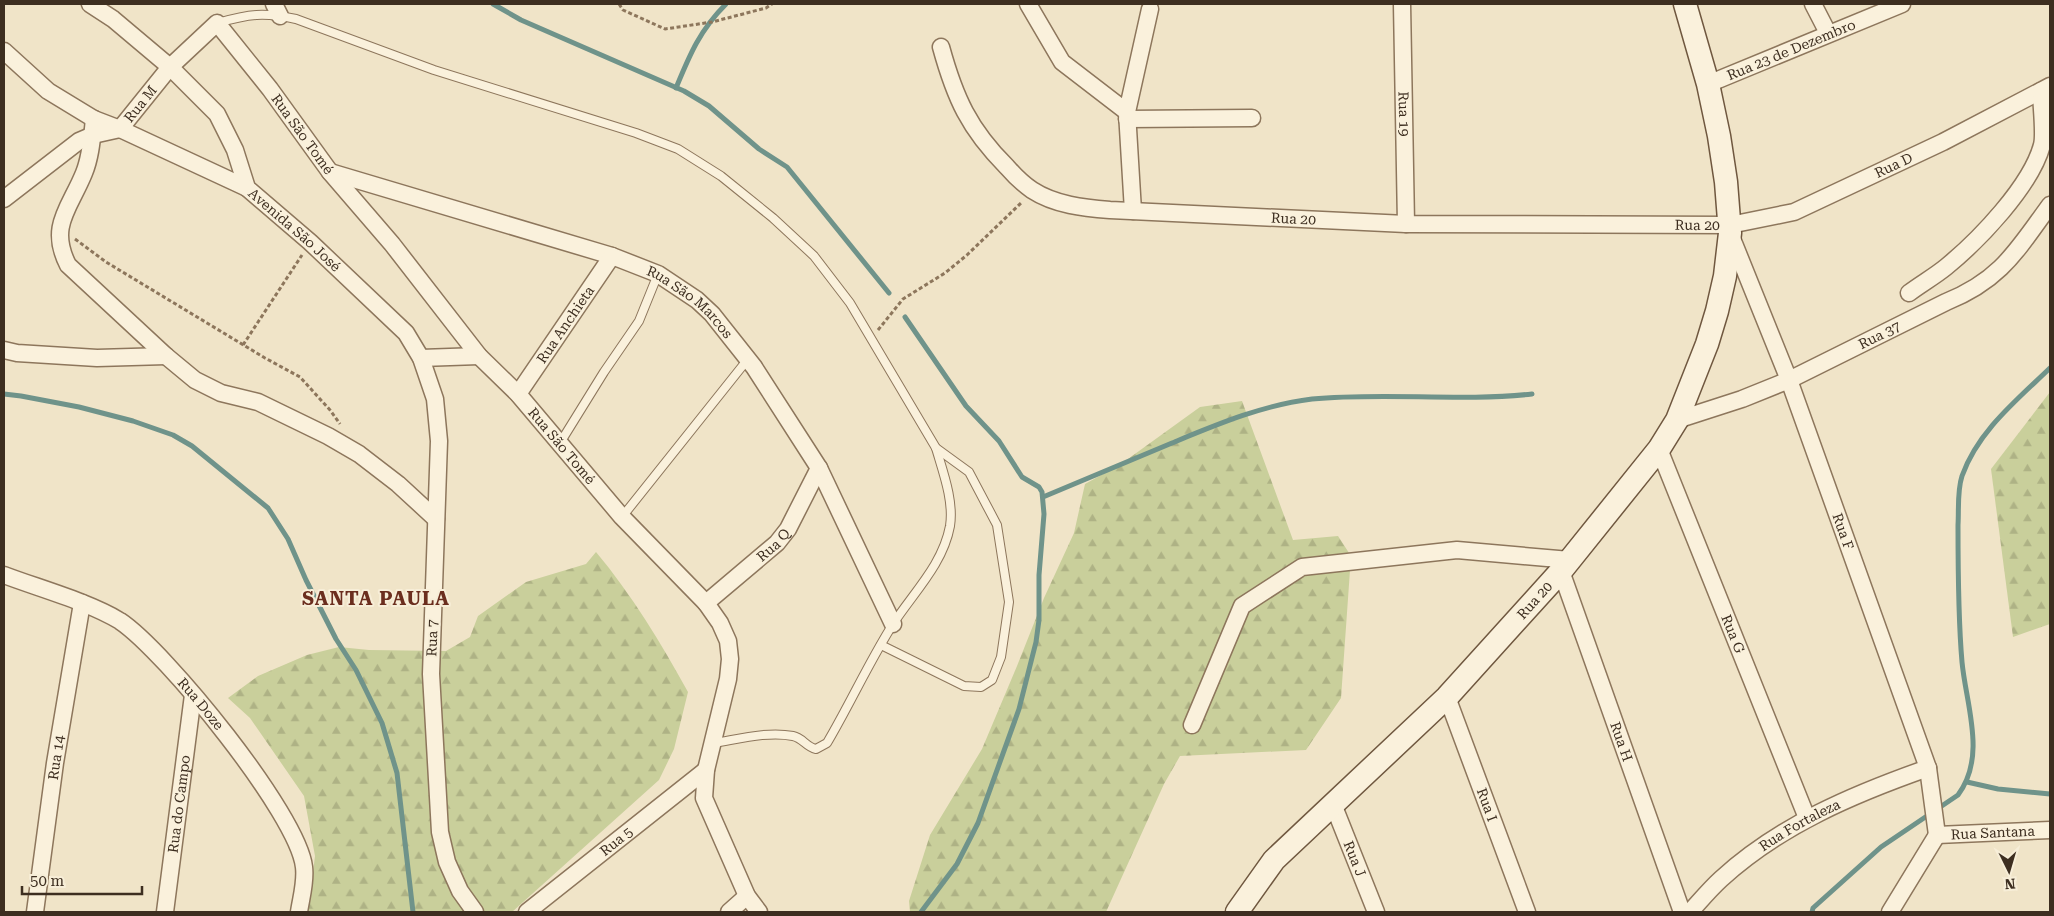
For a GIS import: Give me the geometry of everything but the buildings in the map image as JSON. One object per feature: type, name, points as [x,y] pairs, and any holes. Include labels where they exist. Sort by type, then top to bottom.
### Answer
[{"type":"street","name":"Avenida São José","points":[[90,4],[113,19],[170,67],[217,114],[235,150],[247,188],[310,242],[406,333],[421,358]]},
{"type":"street","points":[[1028,4],[1062,62],[1127,115],[1252,118]]},
{"type":"street","name":"Rua 19","points":[[1402,4],[1406,224]]},
{"type":"street","name":"Rua 20","points":[[1237,912],[1274,860],[1447,697],[1565,565],[1659,449],[1677,420],[1707,344],[1717,311],[1725,276],[1730,229],[1726,182],[1708,84],[1685,4]]},
{"type":"street","points":[[1813,4],[1828,33]]},
{"type":"street","name":"Rua 23 de Dezembro","points":[[1708,84],[1902,4]]},
{"type":"street","points":[[1134,211],[1127,115],[1150,9]]},
{"type":"street","name":"Rua M","points":[[4,199],[61,153],[79,141],[94,127],[120,129],[170,67],[217,23]]},
{"type":"street","name":"Rua São Tomé","points":[[217,23],[270,89],[330,172],[392,244],[479,356],[518,394],[622,517],[706,604],[720,623],[728,641],[730,659],[728,679],[706,770],[704,798],[747,896],[759,912]]},
{"type":"street","name":"Rua 20","points":[[941,47],[962,108],[976,132],[994,154],[1033,191],[1055,201],[1081,208],[1406,224],[1730,229]]},
{"type":"street","points":[[4,52],[48,91],[94,127],[90,155],[84,173],[60,227],[60,242],[68,265],[166,356],[206,387],[221,393],[258,402],[328,436],[359,454],[398,484],[436,519]]},
{"type":"street","points":[[1908,293],[1947,266],[1983,233],[2003,210],[2029,174],[2043,144],[2045,89]]},
{"type":"street","name":"Rua D","points":[[1730,229],[1794,212],[1943,142],[2045,89]]},
{"type":"street","points":[[120,129],[247,188]]},
{"type":"street","name":"Rua São Marcos","points":[[330,172],[612,256],[658,274],[698,300],[712,314],[748,359],[819,468],[893,624]]},
{"type":"street","name":"Rua 37","points":[[1677,420],[1742,399],[1789,380],[1965,294],[1984,283],[2002,268],[2050,205]]},
{"type":"street","name":"Rua F","points":[[1730,229],[1789,380],[1928,768],[1937,835]]},
{"type":"street","name":"Rua Anchieta","points":[[518,394],[612,256]]},
{"type":"street","points":[[4,350],[17,353],[97,358],[166,356]]},
{"type":"street","points":[[421,358],[479,356]]},
{"type":"street","name":"Rua 7","points":[[421,358],[435,399],[439,441],[431,674],[440,832],[447,862],[460,891],[475,912]]},
{"type":"street","name":"Rua G","points":[[1659,449],[1807,818]]},
{"type":"street","name":"Rua Q","points":[[706,604],[777,543],[788,530],[819,468]]},
{"type":"street","points":[[1192,725],[1242,606],[1302,567],[1457,550],[1565,565]]},
{"type":"street","name":"Rua H","points":[[1565,565],[1682,912]]},
{"type":"street","name":"Rua Doze","points":[[4,575],[82,603],[119,621],[138,637],[193,695],[268,792],[300,852],[304,867],[299,912]]},
{"type":"street","name":"Rua 14","points":[[35,912],[55,763],[82,603]]},
{"type":"street","name":"Rua do Campo","points":[[165,912],[193,695]]},
{"type":"street","name":"Rua I","points":[[1447,697],[1527,912]]},
{"type":"street","name":"Rua Fortaleza","points":[[1690,912],[1720,879],[1772,839],[1807,818],[1856,796],[1928,768]]},
{"type":"street","name":"Rua 5","points":[[527,912],[706,770]]},
{"type":"street","name":"Rua J","points":[[1333,804],[1376,912]]},
{"type":"street","name":"Rua Santana","points":[[1937,835],[2050,830]]},
{"type":"street","points":[[1890,912],[1937,835]]},
{"type":"street","points":[[729,912],[747,896]]},
{"type":"lane","points":[[217,23],[277,10],[434,70],[636,133],[678,149],[721,176],[773,218],[814,256],[850,303],[936,448],[943,470],[950,507],[950,525],[933,569],[893,624],[833,734],[822,748],[811,748],[798,738],[784,735],[714,743]]},
{"type":"lane","points":[[560,443],[604,372],[640,320],[658,274]]},
{"type":"lane","points":[[622,517],[748,359]]},
{"type":"lane","points":[[881,645],[964,686],[974,688],[981,688],[992,680],[1001,657],[1009,602],[996,525],[969,472],[936,448]]},
{"type":"path","points":[[619,4],[623,10],[664,29],[712,22],[766,8],[772,4]]},
{"type":"path","points":[[872,338],[903,298],[967,256],[1033,191]]},
{"type":"path","points":[[60,227],[106,262],[243,345],[300,377],[330,410],[359,454]]},
{"type":"path","points":[[243,345],[310,242]]},
{"type":"green space","points":[[2050,392],[2050,624],[2013,637],[1991,469]]},
{"type":"green space","points":[[1242,401],[1293,540],[1338,536],[1351,556],[1341,698],[1306,750],[1180,756],[1164,784],[1106,912],[910,912],[909,901],[930,835],[982,749],[1044,598],[1074,533],[1085,484],[1121,464],[1200,407]]},
{"type":"green space","points":[[596,552],[622,585],[645,620],[688,692],[674,749],[659,780],[512,912],[308,912],[315,856],[304,796],[250,718],[228,698],[258,676],[307,655],[339,647],[369,650],[446,651],[470,637],[478,616],[526,582],[586,564]]},
{"type":"waterway","points":[[493,4],[521,20],[684,91],[709,106],[759,149],[787,167],[889,293]]},
{"type":"waterway","points":[[676,88],[696,43],[709,23],[726,4]]},
{"type":"waterway","points":[[905,317],[966,406],[999,441],[1022,477],[1039,487],[1042,492],[1044,514],[1039,575],[1039,620],[1036,642],[1019,709],[978,823],[957,864],[921,912]]},
{"type":"waterway","points":[[1812,912],[1813,908],[1881,847],[1958,795],[1967,780],[1973,747],[1962,662],[1960,628],[1958,576],[1960,482],[1969,460],[1988,430],[2050,368]]},
{"type":"waterway","points":[[4,394],[79,407],[133,421],[173,435],[192,446],[268,508],[288,539],[306,580],[336,639],[356,670],[382,723],[397,773],[413,912]]},
{"type":"waterway","points":[[1043,497],[1224,422],[1294,402],[1312,399],[1367,396],[1477,397],[1532,394]]},
{"type":"waterway","points":[[1967,782],[1998,789],[2050,794]]},
{"type":"district","name":"SANTA PAULA","points":[[376,598]]}]
